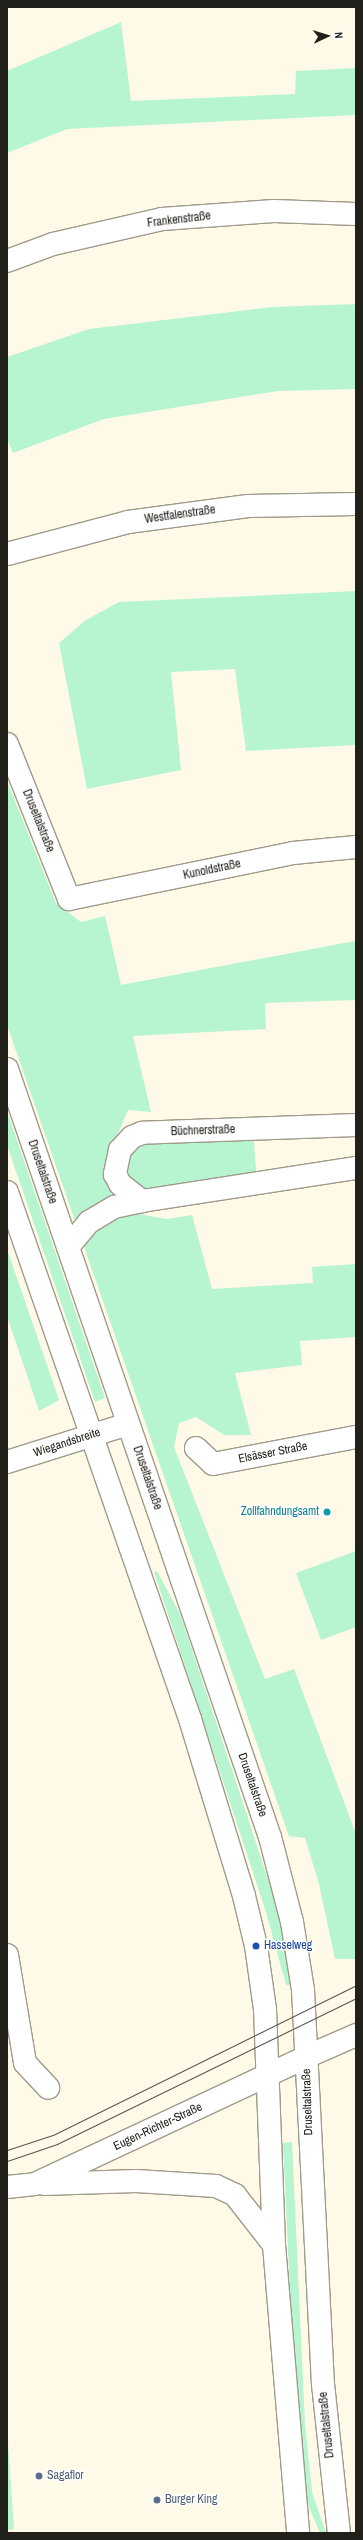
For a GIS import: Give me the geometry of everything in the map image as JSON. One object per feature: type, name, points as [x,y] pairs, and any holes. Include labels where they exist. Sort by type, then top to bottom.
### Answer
[{"type":"main road","name":"Frankenstraße","points":[[7,261],[53,244],[162,219],[274,211],[356,214]]},
{"type":"main road","name":"Westfalenstraße","points":[[7,554],[128,522],[248,506],[356,504]]},
{"type":"main road","name":"Druseltalstraße","points":[[7,744],[68,899]]},
{"type":"main road","name":"Kunoldstraße","points":[[68,899],[293,853],[356,848]]},
{"type":"main road","name":"Druseltalstraße","points":[[7,1069],[270,1837],[292,1922],[303,1990],[323,2384],[339,2533]]},
{"type":"main road","name":"Büchnerstraße","points":[[142,1200],[120,1184],[115,1174],[120,1150],[132,1136],[142,1133],[356,1125]]},
{"type":"main road","points":[[68,1247],[89,1222],[114,1207],[142,1200],[356,1168]]},
{"type":"main road","points":[[7,1192],[190,1719],[244,1896],[263,1989],[268,2075],[274,2245],[298,2533]]},
{"type":"main road","name":"Wiegandsbreite","points":[[7,1462],[128,1424]]},
{"type":"main road","name":"Elsässer Straße","points":[[196,1448],[213,1464],[356,1437]]},
{"type":"main road","points":[[7,1955],[25,2063],[48,2088]]},
{"type":"main road","points":[[306,2057],[356,2035]]},
{"type":"main road","name":"Eugen-Richter-Straße","points":[[7,2187],[35,2184],[306,2057]]},
{"type":"main road","points":[[35,2184],[136,2181],[216,2186],[235,2195],[274,2245]]},
{"type":"green space","points":[[121,22],[131,101],[295,94],[296,71],[356,68],[356,115],[67,129],[7,153],[7,71]]},
{"type":"green space","points":[[356,304],[356,389],[278,391],[104,419],[13,453],[7,439],[7,357],[89,329],[272,307]]},
{"type":"green space","points":[[356,591],[356,745],[246,751],[235,669],[171,672],[181,770],[87,789],[59,643],[86,620],[119,602]]},
{"type":"green space","points":[[7,781],[56,903],[81,922],[105,916],[121,985],[355,941],[356,1000],[265,1003],[266,1029],[133,1036],[151,1112],[128,1110],[106,1162],[117,1190],[139,1214],[166,1219],[192,1215],[212,1289],[313,1283],[312,1267],[356,1264],[356,1337],[300,1341],[302,1365],[235,1373],[251,1435],[224,1435],[196,1417],[179,1423],[174,1447],[265,1679],[294,1669],[356,1834],[356,1959],[335,1959],[319,1884],[305,1838],[289,1836],[7,1025]]},
{"type":"green space","points":[[7,1111],[105,1398],[95,1402],[7,1145]]},
{"type":"green space","points":[[253,1129],[257,1183],[142,1201],[115,1162],[132,1137]]},
{"type":"green space","points":[[7,1249],[59,1400],[39,1411],[7,1316]]},
{"type":"green space","points":[[356,1551],[356,1627],[321,1640],[296,1573]]},
{"type":"green space","points":[[157,1571],[180,1614],[277,1907],[292,1985],[286,1985],[266,1912],[154,1572]]},
{"type":"green space","points":[[292,2142],[305,2424],[312,2492],[326,2533],[320,2533],[304,2495],[292,2335],[283,2143]]},
{"type":"green space","points":[[7,2428],[14,2529],[7,2530]]},
{"type":"tram line","points":[[7,2150],[53,2135],[356,1985]]},
{"type":"tram line","points":[[7,2161],[57,2144],[356,1998]]},
{"type":"place","name":"Zollfahndungsamt","points":[[327,1512]]},
{"type":"place","name":"Hasselweg","points":[[256,1946]]},
{"type":"place","name":"Sagaflor","points":[[39,2476]]},
{"type":"place","name":"Burger King","points":[[157,2500]]}]
